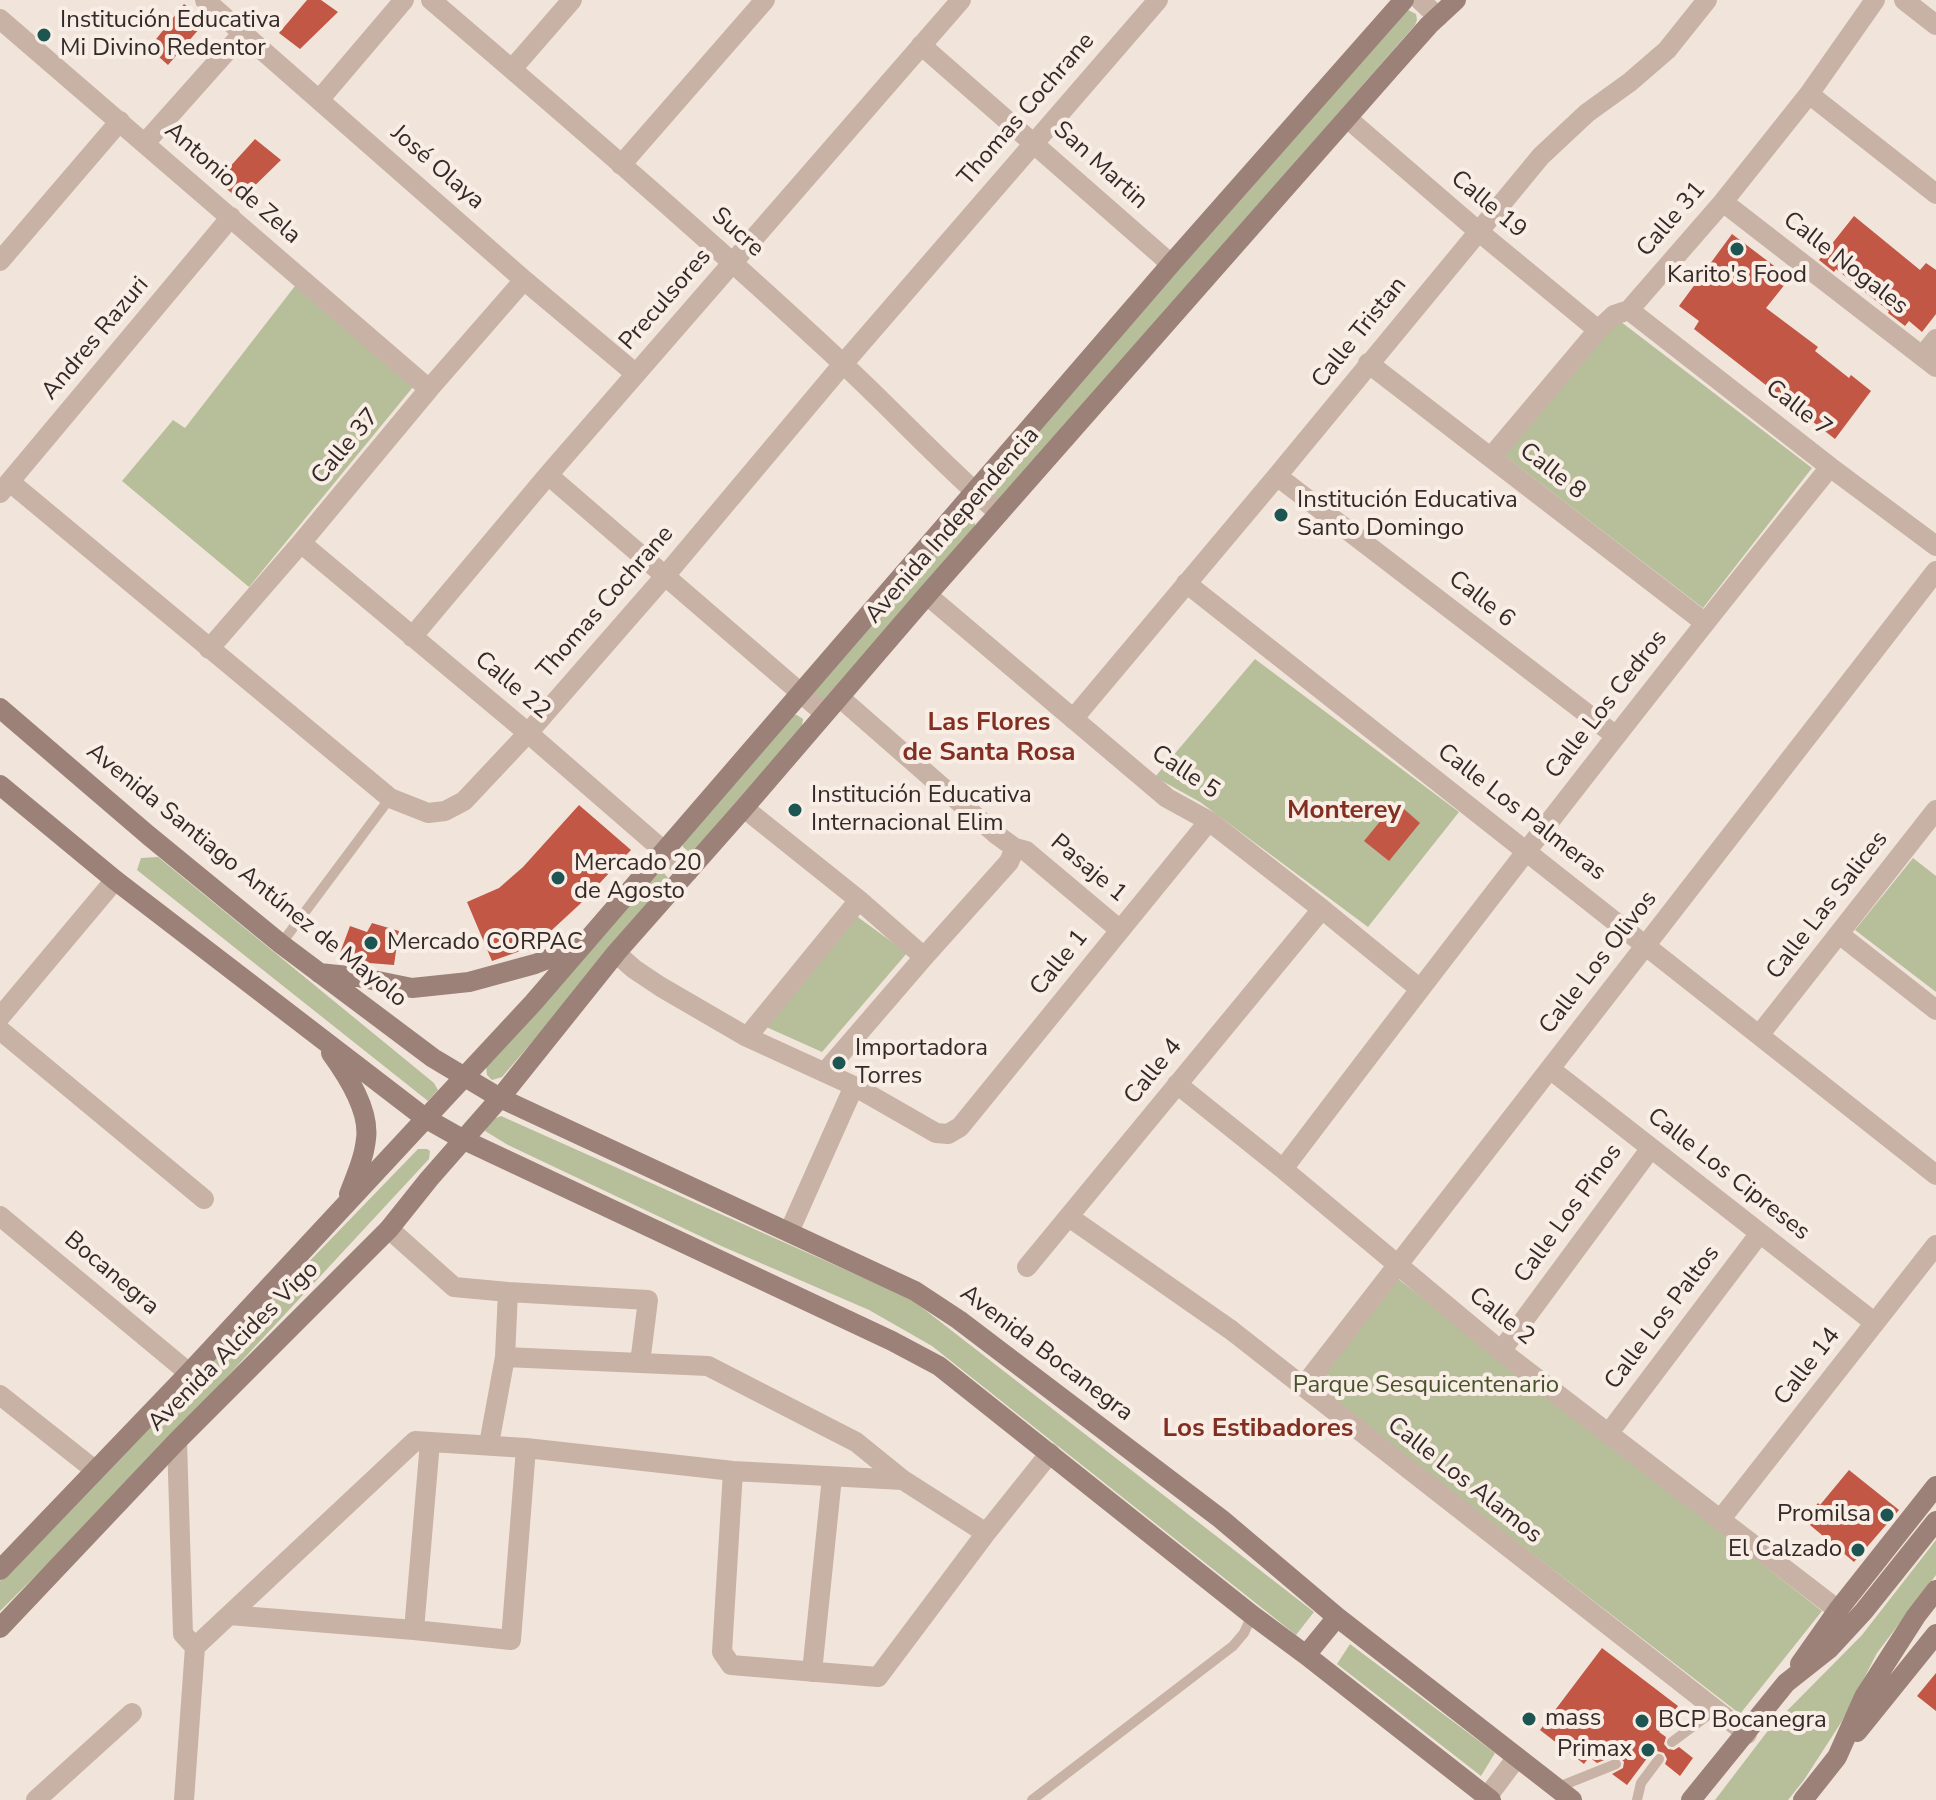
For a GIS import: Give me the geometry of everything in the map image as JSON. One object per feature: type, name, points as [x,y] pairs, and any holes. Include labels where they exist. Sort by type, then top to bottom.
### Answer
[{"type":"main road","name":"Avenida Independencia","points":[[465,1076],[589,939],[1171,264],[1404,0]]},
{"type":"main road","name":"Avenida Independencia","points":[[500,1098],[616,953],[838,696],[1347,118],[1456,0]]},
{"type":"main road","name":"Avenida Santiago Antúnez de Mayolo","points":[[0,708],[281,944],[433,1058],[465,1076]]},
{"type":"main road","points":[[0,785],[115,880],[425,1118],[464,1140],[939,1366],[1488,1799]]},
{"type":"main road","points":[[319,973],[412,988],[469,982],[535,964],[589,939]]},
{"type":"main road","points":[[320,1037],[349,1078],[363,1111],[367,1136],[360,1166],[345,1205]]},
{"type":"main road","name":"Avenida Bocanegra","points":[[465,1076],[500,1098],[915,1291],[959,1320],[1221,1519],[1337,1617],[1564,1794]]},
{"type":"main road","name":"Avenida Alcides Vigo","points":[[0,1570],[189,1373],[465,1076]]},
{"type":"main road","name":"Avenida Alcides Vigo","points":[[0,1628],[177,1441],[389,1229],[500,1098]]},
{"type":"main road","points":[[1691,1800],[1747,1734],[1838,1610],[1936,1486]]},
{"type":"main road","points":[[1786,1683],[1829,1649],[1864,1611],[1936,1521]]},
{"type":"main road","points":[[1837,1757],[1864,1697],[1936,1590]]},
{"type":"main road","points":[[1306,1655],[1337,1617]]},
{"type":"main road","points":[[1803,1800],[1936,1634]]},
{"type":"street","name":"José Olaya","points":[[205,0],[524,280],[636,374]]},
{"type":"street","points":[[319,100],[404,0]]},
{"type":"street","name":"Sucre","points":[[431,0],[733,264],[999,513]]},
{"type":"street","points":[[512,69],[572,0]]},
{"type":"street","points":[[621,165],[765,0]]},
{"type":"street","name":"Preculsores","points":[[412,637],[548,475],[961,0]]},
{"type":"street","name":"Thomas Cochrane","points":[[5,488],[209,649],[390,798],[428,813],[445,811],[464,801],[528,733],[1158,0]]},
{"type":"street","points":[[1420,0],[1438,17]]},
{"type":"street","name":"Calle Tristan","points":[[1073,719],[1541,156],[1587,113],[1667,50],[1707,0]]},
{"type":"street","name":"Calle 31","points":[[1491,457],[1598,330],[1614,315],[1629,310],[1723,202],[1809,94],[1875,0]]},
{"type":"street","points":[[1904,0],[1936,25]]},
{"type":"street","name":"Antonio de Zela","points":[[3,28],[120,121],[429,389]]},
{"type":"street","points":[[145,143],[243,33]]},
{"type":"street","name":"San Martin","points":[[921,45],[1171,264]]},
{"type":"street","points":[[1809,94],[1936,194]]},
{"type":"street","name":"Calle 19","points":[[1347,118],[1598,330]]},
{"type":"street","points":[[0,261],[120,121]]},
{"type":"street","name":"Calle Nogales","points":[[1723,202],[1929,362]]},
{"type":"street","name":"Andres Razuri","points":[[5,488],[231,217]]},
{"type":"street","name":"Calle 37","points":[[209,649],[524,280]]},
{"type":"street","name":"Calle 7","points":[[1629,310],[1936,546]]},
{"type":"street","points":[[1929,362],[1936,339]]},
{"type":"street","name":"Calle 8","points":[[1368,363],[1704,622]]},
{"type":"street","name":"Calle Los Cedros","points":[[1283,1169],[1704,622],[1830,467]]},
{"type":"street","points":[[548,475],[824,713]]},
{"type":"street","name":"Calle 6","points":[[1277,476],[1616,736]]},
{"type":"street","name":"Calle 22","points":[[301,543],[688,872]]},
{"type":"street","name":"Calle Los Olivos","points":[[1303,1387],[1936,571]]},
{"type":"street","name":"Calle Los Palmeras","points":[[1186,583],[1936,1175]]},
{"type":"street","name":"Calle 5","points":[[927,595],[1167,798],[1209,821],[1420,989]]},
{"type":"street","name":"Pasaje 1","points":[[838,696],[997,835],[1015,848],[1026,851],[1120,930]]},
{"type":"street","points":[[744,808],[859,900],[924,957]]},
{"type":"street","name":"Calle Las Salices","points":[[1760,1034],[1936,810]]},
{"type":"street","name":"Calle 1","points":[[854,1086],[936,1133],[948,1134],[960,1127],[1209,821]]},
{"type":"street","points":[[825,1072],[1009,862],[1015,848]]},
{"type":"street","points":[[0,1017],[115,880]]},
{"type":"street","points":[[747,1037],[859,900]]},
{"type":"street","name":"Calle 4","points":[[1027,1267],[1322,909]]},
{"type":"street","points":[[1839,934],[1936,1010]]},
{"type":"street","points":[[616,953],[661,987],[747,1037],[854,1086],[789,1232]]},
{"type":"street","points":[[0,1030],[204,1199]]},
{"type":"street","name":"Calle Los Cipreses","points":[[1550,1069],[1875,1323]]},
{"type":"street","name":"Calle 2","points":[[1177,1084],[1501,1351],[1838,1610]]},
{"type":"street","name":"Calle Los Pinos","points":[[1501,1351],[1651,1148]]},
{"type":"street","name":"Bocanegra","points":[[0,1216],[189,1373]]},
{"type":"street","name":"Calle Los Alamos","points":[[1069,1217],[1231,1330],[1747,1734]]},
{"type":"street","points":[[389,1229],[454,1287],[648,1300],[640,1363]]},
{"type":"street","name":"Calle Los Paltos","points":[[1608,1434],[1760,1233]]},
{"type":"street","name":"Calle 14","points":[[1720,1520],[1936,1245]]},
{"type":"street","points":[[489,1444],[505,1357],[508,1292]]},
{"type":"street","points":[[505,1357],[708,1366],[856,1442],[903,1480],[986,1533]]},
{"type":"street","points":[[0,1395],[96,1471]]},
{"type":"street","points":[[177,1441],[183,1634],[195,1647]]},
{"type":"street","points":[[184,1800],[195,1647],[415,1441],[489,1444],[733,1471],[903,1480]]},
{"type":"street","points":[[414,1630],[430,1442]]},
{"type":"street","points":[[229,1615],[511,1640],[526,1448]]},
{"type":"street","points":[[733,1471],[722,1652],[731,1665],[878,1677],[1050,1453]]},
{"type":"street","points":[[812,1672],[832,1477]]},
{"type":"street","points":[[36,1800],[132,1713]]},
{"type":"street","points":[[1488,1799],[1517,1757]]},
{"type":"lane","points":[[281,944],[390,798]]},
{"type":"lane","points":[[1032,1800],[1233,1646],[1244,1633],[1252,1615]]},
{"type":"lane","points":[[1672,1742],[1716,1710]]},
{"type":"lane","points":[[1637,1800],[1638,1779],[1659,1759]]},
{"type":"lane","points":[[1564,1794],[1616,1764]]},
{"type":"green space","points":[[1408,10],[1416,14],[1415,25],[996,502],[985,490]]},
{"type":"green space","points":[[295,286],[413,387],[249,587],[122,481],[173,420],[185,428]]},
{"type":"green space","points":[[1616,318],[1812,468],[1703,608],[1501,453]]},
{"type":"green space","points":[[967,516],[975,522],[975,531],[829,698],[821,701],[815,699],[813,688]]},
{"type":"green space","points":[[1255,659],[1459,812],[1368,927],[1200,802],[1155,777]]},
{"type":"green space","points":[[791,715],[803,719],[802,727],[692,853],[689,852],[682,842]]},
{"type":"green space","points":[[158,857],[434,1083],[438,1090],[428,1101],[137,870],[141,858]]},
{"type":"green space","points":[[1913,858],[1936,876],[1936,992],[1855,930]]},
{"type":"green space","points":[[656,870],[668,878],[667,885],[502,1077],[492,1080],[487,1075],[486,1066]]},
{"type":"green space","points":[[855,915],[907,953],[822,1052],[764,1026]]},
{"type":"green space","points":[[501,1116],[911,1299],[1314,1612],[1296,1635],[932,1346],[869,1310],[719,1245],[508,1145],[485,1131],[488,1121]]},
{"type":"green space","points":[[418,1149],[430,1151],[429,1159],[123,1489],[0,1611],[0,1581]]},
{"type":"green space","name":"Parque Sesquicentenario","points":[[1397,1278],[1822,1611],[1740,1714],[1314,1385]]},
{"type":"green space","points":[[1936,1540],[1936,1575],[1877,1653],[1842,1721],[1788,1800],[1715,1800],[1770,1728],[1862,1635]]},
{"type":"green space","points":[[1350,1644],[1495,1753],[1481,1776],[1337,1664]]},
{"type":"building","points":[[307,0],[321,0],[338,12],[300,49],[279,33]]},
{"type":"building","points":[[184,4],[206,21],[168,65],[149,48]]},
{"type":"building","points":[[255,139],[281,160],[240,200],[217,181]]},
{"type":"building","points":[[1854,216],[1920,270],[1926,263],[1936,270],[1936,314],[1922,332],[1909,321],[1905,326],[1836,269],[1834,272],[1819,260]]},
{"type":"building","points":[[1732,234],[1790,278],[1766,308],[1818,347],[1815,351],[1849,378],[1851,375],[1871,391],[1835,439],[1694,329],[1699,321],[1679,306]]},
{"type":"building","points":[[1396,802],[1420,823],[1389,861],[1364,841]]},
{"type":"building","name":"Mercado 20 de Agosto","points":[[579,805],[631,850],[541,940],[492,961],[467,902],[499,888],[523,867]]},
{"type":"building","name":"Mercado CORPAC","points":[[372,923],[399,931],[394,965],[369,963],[340,953],[350,926],[367,932]]},
{"type":"building","points":[[1849,1470],[1899,1510],[1854,1562],[1804,1520]]},
{"type":"building","points":[[1602,1648],[1678,1706],[1659,1732],[1666,1737],[1664,1744],[1668,1749],[1679,1747],[1693,1758],[1680,1776],[1665,1764],[1667,1759],[1664,1753],[1657,1751],[1651,1753],[1627,1785],[1612,1774],[1623,1768],[1624,1762],[1620,1757],[1614,1756],[1597,1763],[1589,1757],[1584,1764],[1540,1730]]},
{"type":"building","points":[[1936,1673],[1936,1711],[1917,1696]]},
{"type":"place","name":"Institución Educativa Mi Divino Redentor","points":[[44,35]]},
{"type":"place","name":"Karito's Food","points":[[1737,249]]},
{"type":"place","name":"Institución Educativa Santo Domingo","points":[[1281,515]]},
{"type":"place","name":"Institución Educativa Internacional Elim","points":[[795,810]]},
{"type":"place","name":"Mercado 20 de Agosto","points":[[558,878]]},
{"type":"place","name":"Mercado CORPAC","points":[[371,943]]},
{"type":"place","name":"Importadora Torres","points":[[839,1063]]},
{"type":"place","name":"Promilsa","points":[[1887,1515]]},
{"type":"place","name":"El Calzado","points":[[1858,1550]]},
{"type":"place","name":"mass","points":[[1529,1719]]},
{"type":"place","name":"BCP Bocanegra","points":[[1642,1721]]},
{"type":"place","name":"Primax","points":[[1648,1750]]},
{"type":"district","name":"Las Flores de Santa Rosa","points":[[989,739]]},
{"type":"district","name":"Monterey","points":[[1344,812]]},
{"type":"district","name":"Los Estibadores","points":[[1258,1430]]}]
